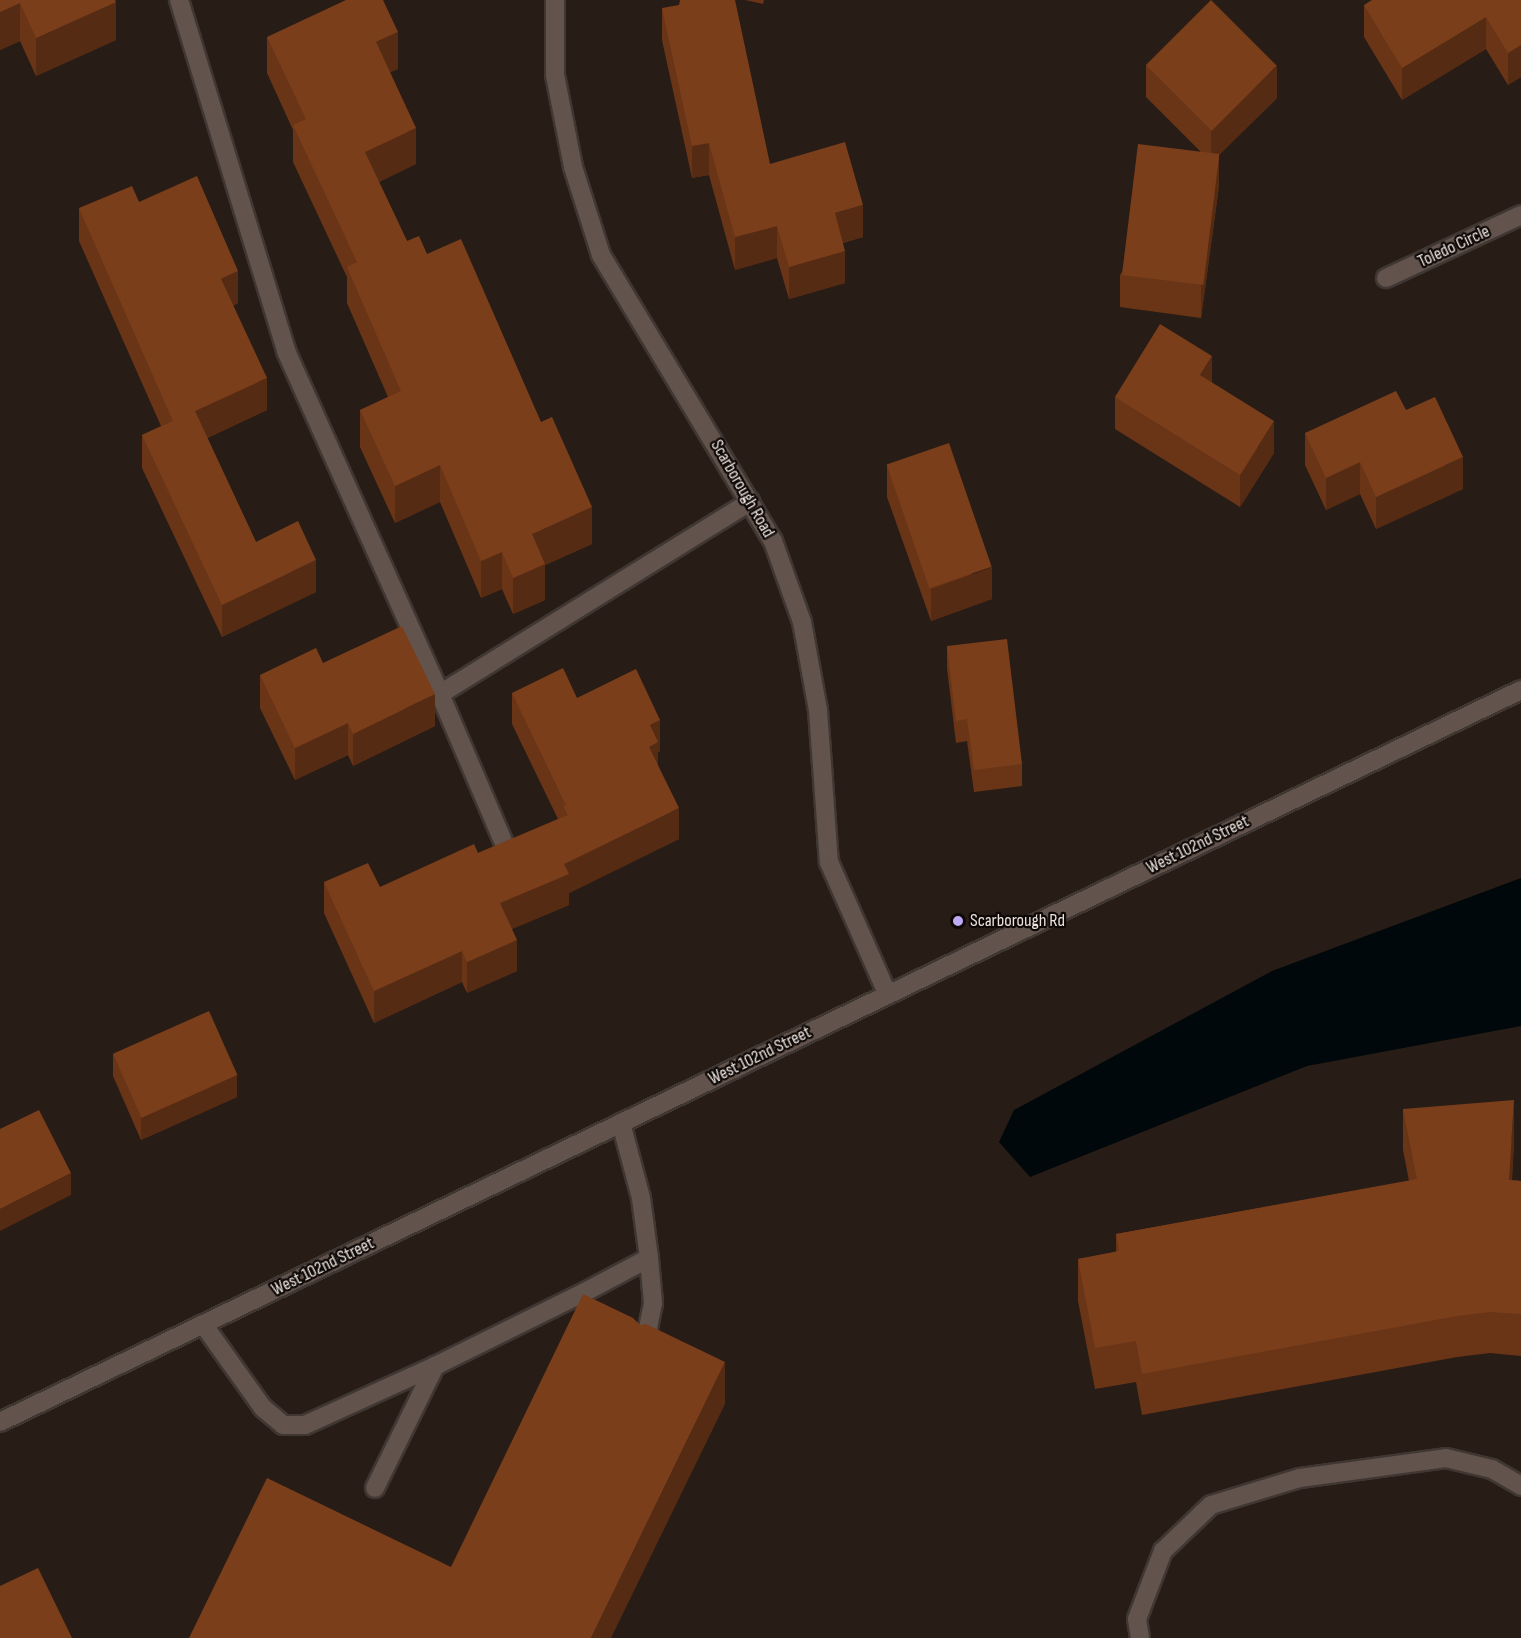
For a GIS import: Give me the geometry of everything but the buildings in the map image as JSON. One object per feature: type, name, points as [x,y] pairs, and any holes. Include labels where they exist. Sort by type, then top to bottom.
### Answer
[{"type":"street","points":[[181,0],[286,351],[440,694],[504,843]]},
{"type":"street","name":"Scarborough Road","points":[[555,0],[555,75],[573,168],[601,255],[773,541],[802,622],[818,710],[829,862],[888,995]]},
{"type":"street","name":"Toledo Circle","points":[[1386,278],[1521,215]]},
{"type":"street","points":[[440,694],[750,502]]},
{"type":"street","name":"West 102nd Street","points":[[0,1422],[1521,690]]},
{"type":"street","points":[[621,1123],[641,1198],[649,1258],[653,1304],[643,1355]]},
{"type":"street","points":[[203,1324],[263,1408],[283,1425],[305,1425],[435,1365],[649,1258]]},
{"type":"street","points":[[375,1488],[435,1365]]},
{"type":"street","points":[[1140,1638],[1137,1620],[1163,1551],[1211,1505],[1300,1478],[1446,1458],[1492,1469],[1521,1486]]},
{"type":"shaded area","points":[[1521,878],[1521,1026],[1307,1066],[1030,1177],[999,1142],[1014,1110],[1272,971]]},
{"type":"place","name":"Scarborough Rd","points":[[958,921]]}]
